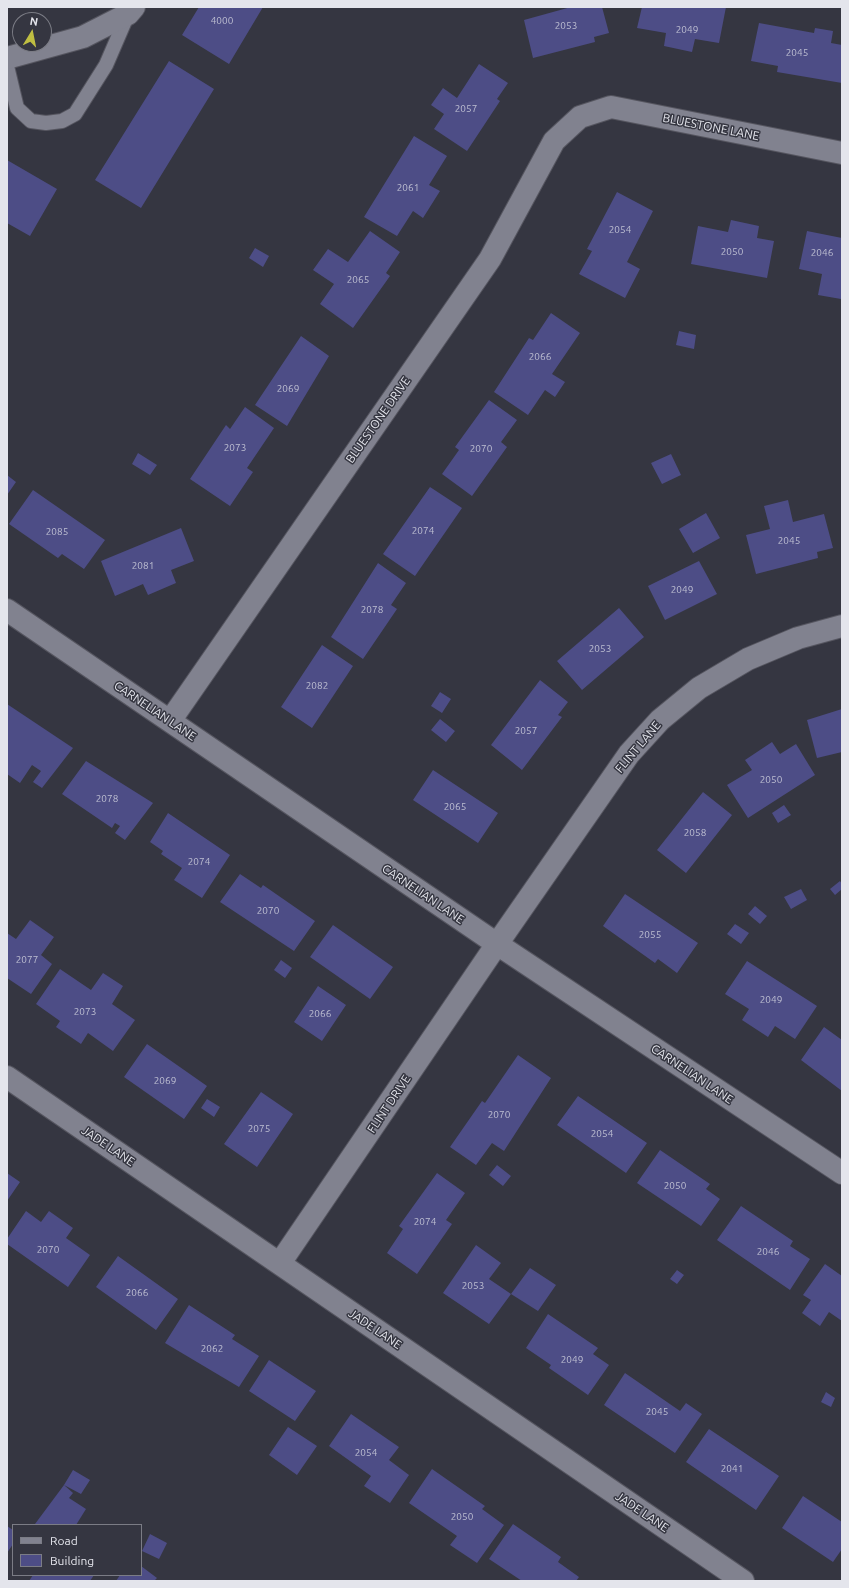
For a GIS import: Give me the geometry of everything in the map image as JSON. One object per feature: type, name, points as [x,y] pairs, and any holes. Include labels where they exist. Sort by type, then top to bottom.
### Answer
[{"type":"street","points":[[7,58],[83,37],[131,11]]},
{"type":"street","name":"BLUESTONE LANE","points":[[580,117],[611,107],[842,153]]},
{"type":"street","name":"BLUESTONE DRIVE","points":[[170,720],[490,259],[554,141],[580,117]]},
{"type":"street","name":"CARNELIAN LANE","points":[[7,610],[497,944],[842,1173]]},
{"type":"street","name":"FLINT LANE","points":[[497,944],[629,754],[660,720],[699,688],[748,660],[798,638],[842,626]]},
{"type":"street","name":"FLINT DRIVE","points":[[280,1263],[497,944]]},
{"type":"street","name":"JADE LANE","points":[[7,1077],[743,1581]]},
{"type":"lane","points":[[7,66],[17,108],[31,121],[46,123],[62,121],[75,114],[106,65],[131,11]]},
{"type":"building","points":[[199,7],[263,7],[229,64],[182,35]]},
{"type":"building","points":[[571,7],[602,7],[609,33],[594,37],[595,42],[533,58],[524,20]]},
{"type":"building","points":[[642,7],[726,7],[719,43],[695,39],[692,52],[664,46],[666,33],[637,28]]},
{"type":"building","points":[[759,23],[814,33],[815,28],[833,31],[831,43],[842,45],[842,83],[777,72],[778,66],[751,61]]},
{"type":"building","points":[[169,61],[214,89],[141,208],[95,180]]},
{"type":"building","points":[[479,64],[508,83],[497,99],[500,101],[467,151],[434,129],[444,114],[431,105],[443,88],[457,98]]},
{"type":"building","points":[[414,136],[447,156],[429,185],[440,191],[423,218],[413,211],[397,236],[364,217]]},
{"type":"building","points":[[7,160],[57,189],[30,236],[7,223]]},
{"type":"building","points":[[617,192],[653,211],[627,262],[640,269],[625,298],[579,274],[592,251],[587,249]]},
{"type":"building","points":[[731,220],[759,226],[757,238],[774,241],[767,278],[691,264],[698,226],[728,232]]},
{"type":"building","points":[[370,231],[400,252],[386,273],[390,276],[353,328],[320,304],[334,284],[313,270],[328,249],[348,262]]},
{"type":"building","points":[[807,231],[842,238],[841,299],[818,295],[822,274],[799,269]]},
{"type":"building","points":[[255,248],[269,256],[263,267],[249,258]]},
{"type":"building","points":[[551,313],[580,333],[552,374],[565,382],[555,397],[545,390],[528,415],[494,392],[529,338],[533,340]]},
{"type":"building","points":[[679,331],[696,335],[694,349],[676,345]]},
{"type":"building","points":[[301,336],[329,356],[287,426],[255,405]]},
{"type":"building","points":[[489,400],[517,420],[501,442],[507,447],[472,496],[442,474],[459,450],[455,447]]},
{"type":"building","points":[[245,407],[274,428],[247,468],[253,472],[230,506],[190,479],[226,425],[230,429]]},
{"type":"building","points":[[138,453],[157,465],[150,475],[132,464]]},
{"type":"building","points":[[671,454],[681,475],[662,484],[651,463]]},
{"type":"building","points":[[7,475],[16,482],[7,495]]},
{"type":"building","points":[[430,487],[462,508],[415,576],[383,554]]},
{"type":"building","points":[[33,490],[105,540],[84,569],[62,554],[58,558],[9,524]]},
{"type":"building","points":[[788,500],[793,522],[824,514],[833,548],[817,552],[818,558],[756,574],[746,535],[770,529],[764,506]]},
{"type":"building","points":[[706,513],[720,538],[693,553],[679,529]]},
{"type":"building","points":[[181,528],[194,561],[171,570],[176,583],[148,595],[143,584],[115,596],[101,561]]},
{"type":"building","points":[[699,561],[717,594],[665,620],[648,586]]},
{"type":"building","points":[[378,563],[406,583],[391,605],[397,609],[363,659],[331,637]]},
{"type":"building","points":[[619,608],[644,637],[582,690],[557,661]]},
{"type":"building","points":[[322,645],[353,666],[312,728],[281,707]]},
{"type":"building","points":[[540,680],[568,702],[558,715],[562,717],[522,770],[491,745]]},
{"type":"building","points":[[440,692],[451,699],[442,713],[431,706]]},
{"type":"building","points":[[7,704],[73,748],[42,788],[33,782],[41,771],[32,765],[20,783],[7,774]]},
{"type":"building","points":[[842,709],[842,752],[817,758],[807,720]]},
{"type":"building","points":[[440,719],[455,731],[446,742],[431,730]]},
{"type":"building","points":[[772,742],[780,754],[796,744],[815,775],[748,818],[727,785],[752,770],[745,760]]},
{"type":"building","points":[[86,761],[153,803],[125,840],[115,833],[120,826],[115,823],[112,828],[62,794]]},
{"type":"building","points":[[433,770],[498,813],[478,843],[413,800]]},
{"type":"building","points":[[703,792],[732,815],[686,873],[657,850]]},
{"type":"building","points":[[784,805],[791,815],[778,823],[772,813]]},
{"type":"building","points":[[168,813],[230,855],[202,898],[174,880],[182,868],[161,854],[163,851],[150,842]]},
{"type":"building","points":[[240,874],[261,888],[263,885],[315,921],[294,951],[220,902]]},
{"type":"building","points":[[840,881],[842,884],[842,889],[835,895],[830,889]]},
{"type":"building","points":[[801,889],[807,900],[791,909],[784,897]]},
{"type":"building","points":[[625,894],[698,943],[677,973],[658,959],[655,963],[603,926]]},
{"type":"building","points":[[755,906],[767,916],[760,924],[748,914]]},
{"type":"building","points":[[30,920],[54,937],[41,955],[52,964],[31,994],[7,978],[7,933],[16,939]]},
{"type":"building","points":[[735,924],[749,933],[741,944],[727,934]]},
{"type":"building","points":[[333,925],[393,967],[370,999],[310,957]]},
{"type":"building","points":[[281,960],[292,968],[285,978],[274,970]]},
{"type":"building","points":[[747,961],[817,1006],[795,1039],[775,1026],[768,1037],[742,1020],[749,1009],[725,994]]},
{"type":"building","points":[[60,969],[91,990],[103,973],[123,986],[112,1004],[135,1020],[113,1051],[88,1033],[81,1044],[56,1027],[60,1021],[36,1004]]},
{"type":"building","points":[[318,986],[346,1005],[322,1041],[294,1022]]},
{"type":"building","points":[[824,1027],[842,1040],[842,1091],[801,1060]]},
{"type":"building","points":[[147,1044],[207,1086],[184,1119],[124,1077]]},
{"type":"building","points":[[518,1055],[551,1078],[504,1151],[492,1143],[476,1165],[450,1147],[482,1101],[485,1103]]},
{"type":"building","points":[[261,1092],[293,1114],[257,1167],[224,1144]]},
{"type":"building","points":[[578,1096],[647,1143],[626,1173],[557,1125]]},
{"type":"building","points":[[207,1099],[220,1107],[214,1117],[201,1108]]},
{"type":"building","points":[[660,1150],[710,1184],[706,1189],[720,1199],[701,1226],[637,1183]]},
{"type":"building","points":[[497,1165],[511,1176],[503,1186],[489,1175]]},
{"type":"building","points":[[7,1173],[20,1182],[7,1201]]},
{"type":"building","points":[[437,1173],[465,1193],[446,1220],[452,1224],[417,1274],[387,1253],[403,1229],[399,1226]]},
{"type":"building","points":[[741,1206],[793,1241],[790,1246],[810,1259],[790,1290],[717,1240]]},
{"type":"building","points":[[26,1211],[41,1222],[49,1211],[73,1228],[66,1238],[90,1255],[68,1287],[7,1244],[7,1239]]},
{"type":"building","points":[[476,1245],[501,1263],[489,1279],[511,1294],[489,1324],[443,1293]]},
{"type":"building","points":[[118,1256],[178,1299],[156,1330],[96,1287]]},
{"type":"building","points":[[825,1264],[842,1276],[842,1321],[829,1312],[820,1326],[802,1313],[811,1300],[803,1295]]},
{"type":"building","points":[[530,1268],[556,1285],[538,1311],[511,1294]]},
{"type":"building","points":[[677,1270],[684,1275],[677,1284],[670,1279]]},
{"type":"building","points":[[189,1305],[235,1335],[232,1339],[259,1356],[239,1387],[165,1343]]},
{"type":"building","points":[[548,1314],[598,1348],[593,1354],[609,1365],[588,1395],[549,1368],[551,1365],[526,1348]]},
{"type":"building","points":[[269,1360],[316,1391],[295,1421],[249,1391]]},
{"type":"building","points":[[625,1373],[680,1411],[686,1403],[702,1414],[675,1453],[604,1405]]},
{"type":"building","points":[[826,1392],[835,1398],[831,1407],[821,1402]]},
{"type":"building","points":[[351,1414],[399,1447],[389,1460],[409,1475],[390,1503],[364,1486],[371,1476],[329,1446]]},
{"type":"building","points":[[288,1427],[317,1446],[297,1475],[269,1455]]},
{"type":"building","points":[[709,1429],[779,1476],[756,1510],[686,1462]]},
{"type":"building","points":[[432,1469],[485,1506],[482,1509],[504,1525],[477,1563],[450,1545],[457,1536],[409,1503]]},
{"type":"building","points":[[73,1470],[90,1480],[81,1494],[64,1485]]},
{"type":"building","points":[[64,1485],[73,1493],[69,1498],[86,1509],[77,1524],[35,1524]]},
{"type":"building","points":[[803,1496],[842,1522],[842,1549],[833,1562],[782,1528]]},
{"type":"building","points":[[513,1524],[561,1557],[558,1562],[579,1577],[576,1581],[522,1581],[489,1559]]},
{"type":"building","points":[[7,1526],[12,1529],[12,1546],[7,1553]]},
{"type":"building","points":[[150,1534],[167,1543],[159,1559],[142,1551]]},
{"type":"building","points":[[142,1567],[157,1578],[154,1581],[116,1581],[119,1576],[142,1576]]},
{"type":"building","points":[[32,1576],[93,1576],[90,1581],[29,1581]]}]
